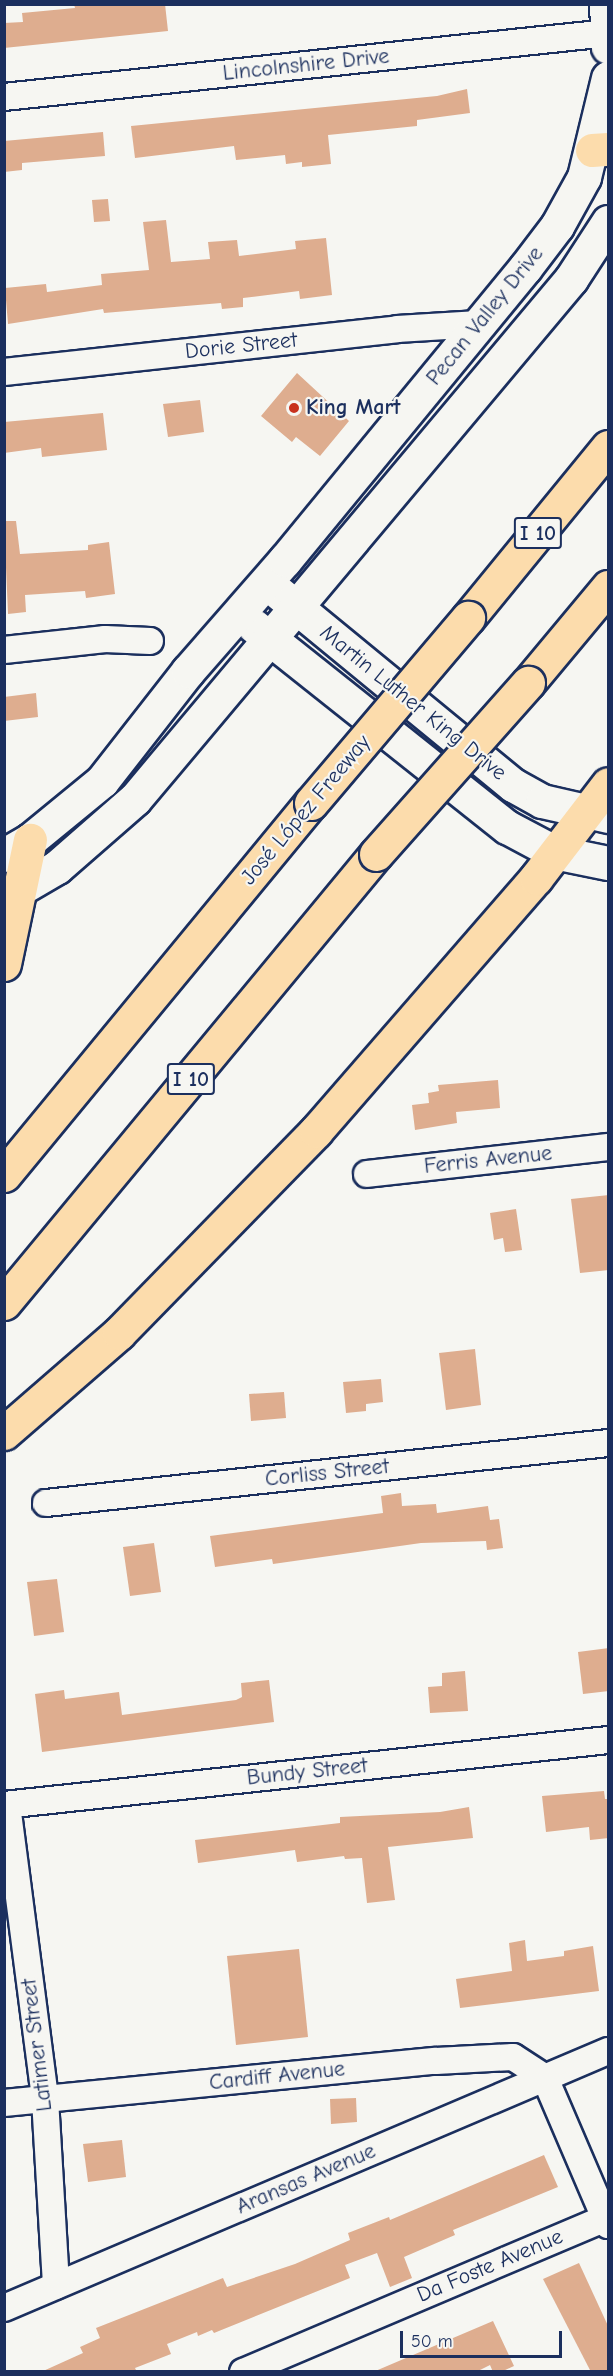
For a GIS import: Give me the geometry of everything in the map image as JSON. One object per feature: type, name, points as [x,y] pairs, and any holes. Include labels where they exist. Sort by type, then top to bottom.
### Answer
[{"type":"highway","name":"José López Freeway","points":[[4,1175],[609,447]]},
{"type":"highway","name":"I 10","points":[[4,1303],[376,854],[609,587]]},
{"type":"highway","points":[[4,1433],[119,1333],[316,1131],[554,852],[596,814],[609,784]]},
{"type":"highway","points":[[4,964],[17,848]]},
{"type":"main road","name":"Pecan Valley Drive","points":[[266,583],[557,226],[600,149],[609,78]]},
{"type":"main road","name":"Pecan Valley Drive","points":[[270,639],[571,279],[609,222]]},
{"type":"main road","name":"Martin Luther King Drive","points":[[266,583],[513,784],[542,801],[596,814]]},
{"type":"main road","points":[[17,848],[102,781],[266,583]]},
{"type":"main road","name":"Martin Luther King Drive","points":[[239,613],[487,813],[554,852],[609,863]]},
{"type":"main road","points":[[12,894],[57,867],[135,799],[270,639]]},
{"type":"street","name":"Lincolnshire Drive","points":[[4,97],[607,28]]},
{"type":"street","name":"Dorie Street","points":[[4,372],[386,330],[479,324]]},
{"type":"street","points":[[4,650],[105,639],[150,641]]},
{"type":"street","name":"Ferris Avenue","points":[[367,1174],[609,1147]]},
{"type":"street","name":"Corliss Street","points":[[46,1503],[609,1443]]},
{"type":"street","name":"Bundy Street","points":[[6,1805],[609,1740]]},
{"type":"street","name":"Latimer Street","points":[[6,1805],[45,2099],[56,2286]]},
{"type":"street","name":"Aransas Avenue","points":[[4,2308],[609,2051]]},
{"type":"street","name":"Cardiff Avenue","points":[[4,2103],[513,2057],[544,2078]]},
{"type":"street","points":[[544,2078],[607,2221]]},
{"type":"street","name":"Da Foste Avenue","points":[[243,2372],[607,2221]]},
{"type":"building","points":[[74,4],[165,4],[168,31],[4,48],[4,23],[23,22],[22,13],[75,8]]},
{"type":"building","points":[[467,89],[470,113],[417,120],[417,126],[328,135],[331,164],[302,167],[302,162],[286,164],[285,155],[236,160],[234,146],[135,158],[131,126],[437,96]]},
{"type":"building","points":[[103,132],[105,156],[22,163],[22,170],[4,172],[4,141]]},
{"type":"building","points":[[108,199],[110,221],[94,222],[92,200]]},
{"type":"building","points":[[166,220],[171,262],[210,259],[208,242],[237,240],[239,256],[296,249],[295,241],[326,238],[332,295],[300,299],[299,291],[243,298],[243,307],[222,309],[221,303],[104,313],[103,309],[8,324],[5,288],[46,284],[47,292],[102,285],[101,274],[149,270],[143,222]]},
{"type":"building","name":"King Mart","points":[[297,373],[349,421],[320,456],[296,437],[292,442],[261,416]]},
{"type":"building","points":[[200,400],[204,432],[168,437],[163,404]]},
{"type":"building","points":[[103,413],[107,450],[42,457],[41,448],[4,453],[4,422]]},
{"type":"building","points":[[4,521],[16,521],[20,554],[88,550],[88,545],[109,542],[115,594],[86,598],[85,591],[25,595],[26,612],[8,614]]},
{"type":"building","points":[[36,693],[38,717],[4,721],[4,697]]},
{"type":"building","points":[[498,1080],[500,1108],[456,1112],[457,1123],[415,1130],[412,1105],[429,1103],[428,1093],[439,1091],[438,1085]]},
{"type":"building","points":[[609,1195],[609,1270],[580,1273],[571,1199]]},
{"type":"building","points":[[516,1209],[522,1250],[505,1252],[503,1238],[494,1240],[490,1213]]},
{"type":"building","points":[[475,1349],[481,1405],[446,1410],[439,1353]]},
{"type":"building","points":[[381,1379],[383,1402],[366,1404],[366,1411],[346,1413],[343,1382]]},
{"type":"building","points":[[284,1392],[286,1418],[251,1421],[249,1394]]},
{"type":"building","points":[[401,1493],[402,1506],[436,1504],[437,1513],[488,1506],[490,1520],[499,1519],[503,1548],[487,1550],[486,1541],[421,1543],[273,1564],[272,1559],[215,1567],[210,1536],[383,1513],[381,1496]]},
{"type":"building","points":[[154,1543],[161,1592],[130,1596],[123,1547]]},
{"type":"building","points":[[57,1579],[64,1632],[34,1636],[27,1582]]},
{"type":"building","points":[[609,1648],[609,1691],[583,1694],[578,1652]]},
{"type":"building","points":[[465,1671],[468,1711],[430,1713],[428,1687],[442,1686],[442,1673]]},
{"type":"building","points":[[269,1680],[274,1722],[42,1752],[35,1694],[64,1690],[65,1699],[119,1692],[122,1715],[236,1700],[242,1697],[241,1683]]},
{"type":"building","points":[[604,1791],[605,1799],[609,1799],[609,1838],[590,1840],[589,1827],[546,1832],[542,1796]]},
{"type":"building","points":[[469,1807],[473,1838],[388,1847],[395,1900],[367,1903],[362,1858],[345,1859],[344,1856],[297,1862],[295,1850],[198,1863],[195,1840],[340,1823],[340,1817],[440,1812]]},
{"type":"building","points":[[525,1940],[527,1961],[564,1956],[564,1951],[593,1946],[599,1991],[460,2008],[456,1979],[512,1971],[509,1943]]},
{"type":"building","points":[[299,1949],[308,2037],[236,2045],[227,1956]]},
{"type":"building","points":[[356,2098],[357,2122],[331,2124],[330,2099]]},
{"type":"building","points":[[122,2140],[126,2177],[88,2182],[83,2144]]},
{"type":"building","points":[[544,2155],[558,2187],[453,2230],[455,2235],[404,2257],[412,2278],[390,2287],[377,2253],[345,2265],[350,2278],[214,2333],[212,2330],[198,2336],[197,2332],[167,2344],[171,2354],[135,2368],[137,2372],[41,2372],[83,2353],[80,2347],[100,2338],[96,2328],[223,2278],[227,2287],[295,2264],[350,2240],[348,2233],[389,2217],[390,2220]]},
{"type":"building","points":[[579,2263],[609,2328],[609,2372],[591,2372],[543,2279]]},
{"type":"building","points":[[493,2321],[514,2366],[501,2372],[493,2372],[490,2365],[476,2372],[373,2372]]},
{"type":"place","name":"King Mart","points":[[294,408]]}]
